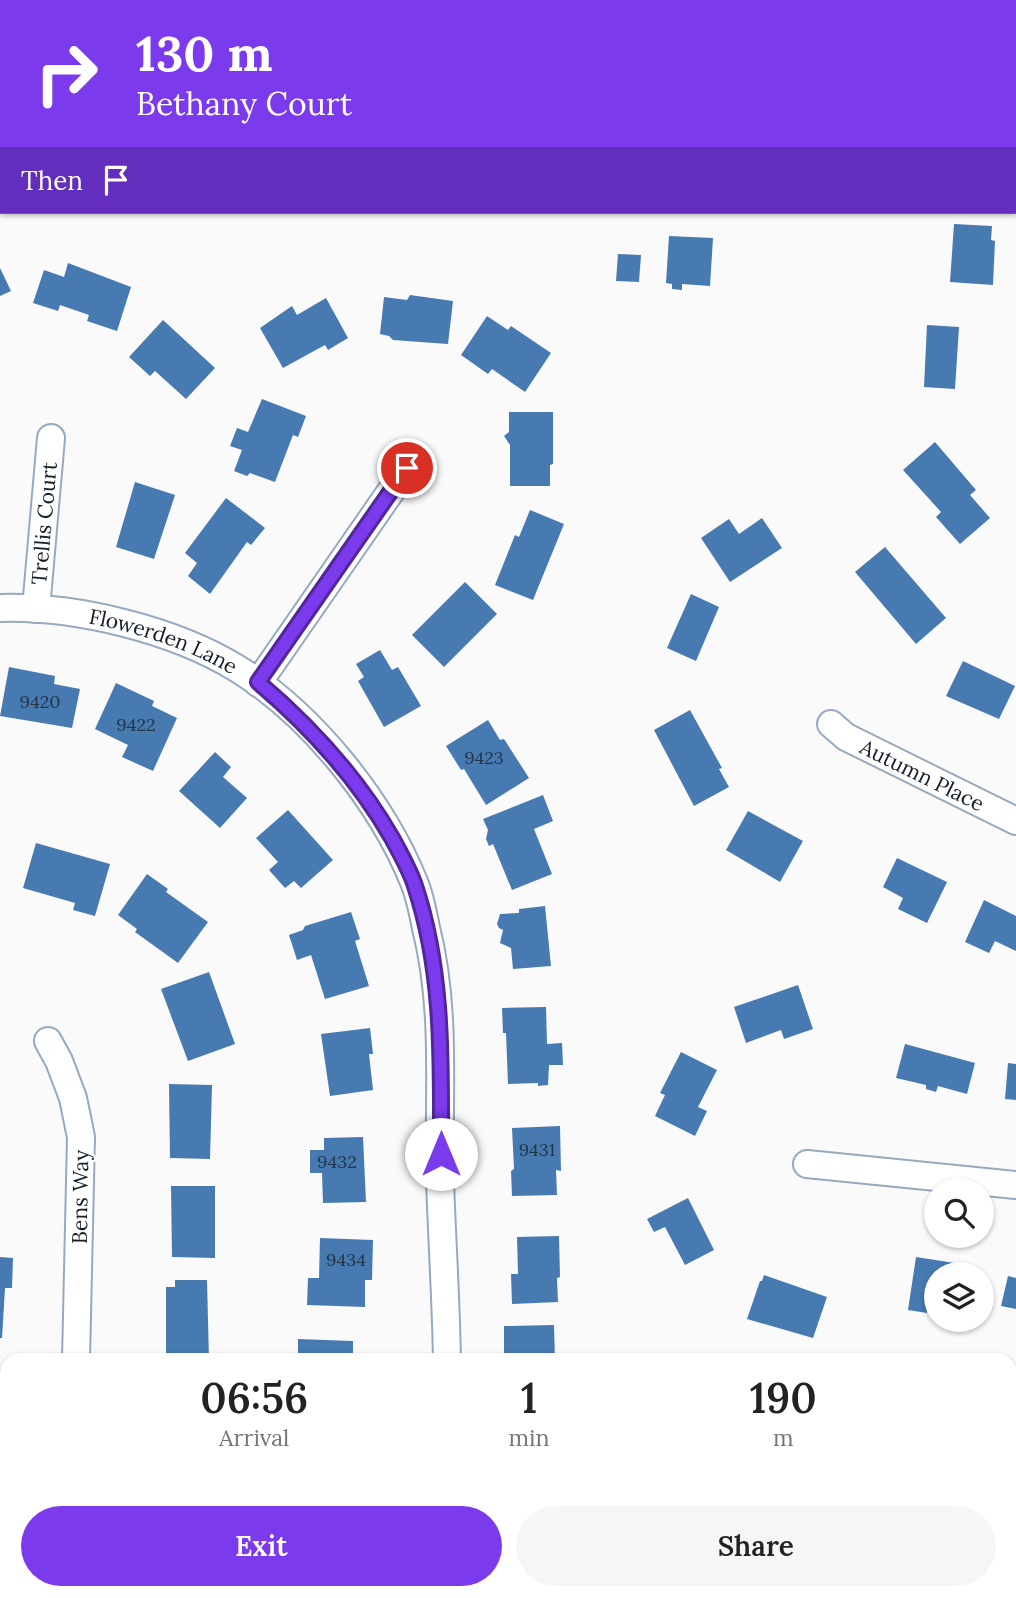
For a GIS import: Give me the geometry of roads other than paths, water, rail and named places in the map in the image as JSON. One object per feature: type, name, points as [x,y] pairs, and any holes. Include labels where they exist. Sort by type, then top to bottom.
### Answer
[{"type":"street","name":"Trellis Court","points":[[36,608],[51,438]]},
{"type":"street","points":[[258,682],[407,468]]},
{"type":"street","name":"Flowerden Lane","points":[[0,608],[36,608],[72,613],[150,630],[186,642],[235,668],[258,682],[295,713],[345,767],[378,813],[415,884],[427,931],[437,991],[441,1052],[440,1180],[447,1353]]},
{"type":"street","name":"Autumn Place","points":[[831,724],[846,737],[1016,821]]},
{"type":"street","name":"Bens Way","points":[[48,1041],[74,1098],[81,1137],[76,1353]]},
{"type":"street","points":[[807,1164],[1016,1185]]}]
